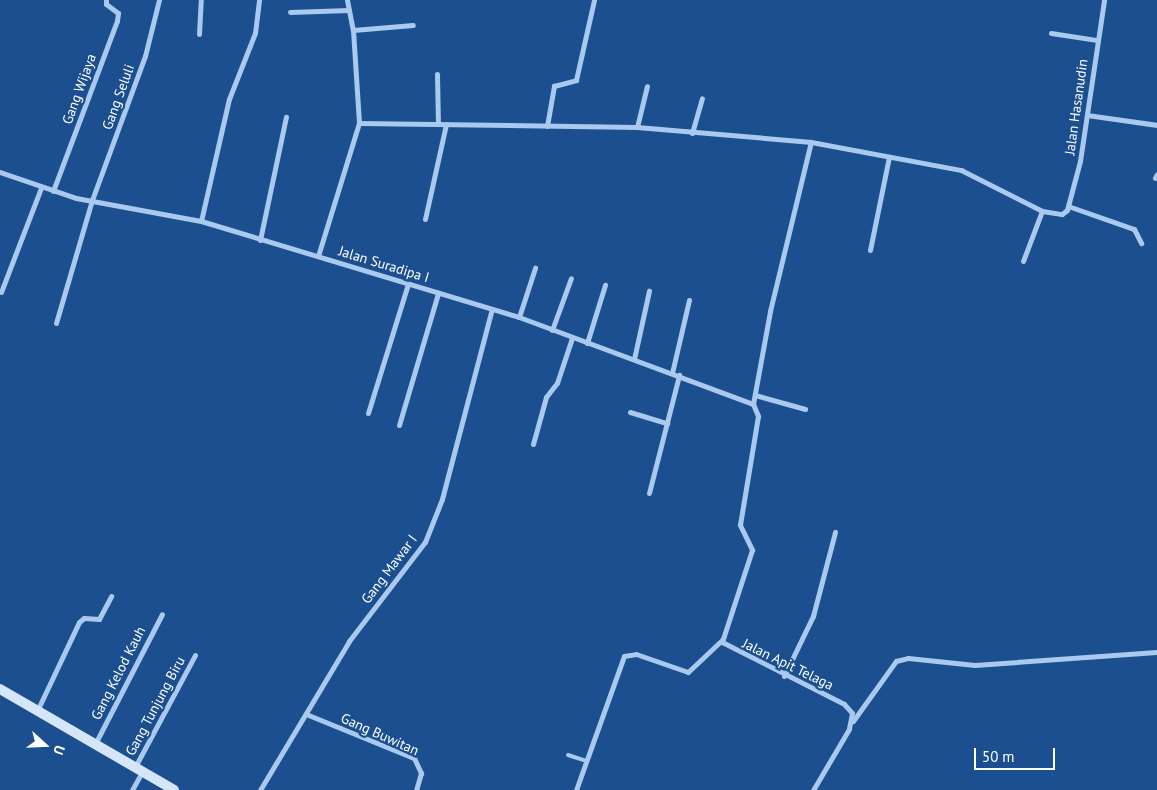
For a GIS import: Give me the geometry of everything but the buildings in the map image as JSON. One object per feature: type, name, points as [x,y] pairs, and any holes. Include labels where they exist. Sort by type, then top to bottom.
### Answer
[{"type":"main road","points":[[0,689],[139,769],[169,789]]},
{"type":"street","name":"Gang Wijaya","points":[[53,191],[117,21],[118,14],[106,4],[106,0]]},
{"type":"street","name":"Gang Seluli","points":[[56,323],[92,200],[145,56],[159,0]]},
{"type":"street","points":[[199,34],[201,0]]},
{"type":"street","points":[[202,221],[229,99],[255,33],[259,0]]},
{"type":"street","points":[[318,256],[359,123],[353,30],[346,0]]},
{"type":"street","points":[[547,126],[554,86],[576,80],[594,0]]},
{"type":"street","name":"Jalan Hasanudin","points":[[1042,211],[1062,214],[1068,206],[1080,161],[1104,0]]},
{"type":"street","points":[[290,12],[349,10]]},
{"type":"street","points":[[353,30],[413,25]]},
{"type":"street","points":[[1051,33],[1097,40]]},
{"type":"street","points":[[437,74],[438,124]]},
{"type":"street","points":[[637,127],[647,86]]},
{"type":"street","points":[[692,133],[702,98]]},
{"type":"street","points":[[1087,115],[1157,125]]},
{"type":"street","points":[[260,240],[286,118]]},
{"type":"street","points":[[359,123],[637,127],[811,142],[961,170],[1042,211],[1023,261]]},
{"type":"street","points":[[425,219],[446,124]]},
{"type":"street","name":"Jalan Apit Telaga","points":[[811,142],[770,311],[755,395],[754,404],[758,416],[740,525],[752,550],[722,640],[724,645],[844,704],[852,713],[853,721]]},
{"type":"street","points":[[870,250],[889,157]]},
{"type":"street","name":"Jalan Suradipa I","points":[[0,172],[53,191],[202,221],[438,292],[519,317],[572,338],[672,372],[754,404]]},
{"type":"street","points":[[1,292],[41,188]]},
{"type":"street","points":[[1068,206],[1134,229],[1141,243]]},
{"type":"street","points":[[519,317],[535,268]]},
{"type":"street","points":[[552,330],[570,278]]},
{"type":"street","points":[[368,414],[408,284]]},
{"type":"street","points":[[587,343],[605,285]]},
{"type":"street","points":[[634,359],[649,291]]},
{"type":"street","points":[[399,425],[438,292]]},
{"type":"street","points":[[672,372],[689,300]]},
{"type":"street","name":"Gang Mawar I","points":[[260,790],[349,641],[404,573],[425,542],[442,499],[492,309]]},
{"type":"street","points":[[533,444],[546,397],[557,383],[572,338]]},
{"type":"street","points":[[649,493],[679,375]]},
{"type":"street","points":[[755,395],[805,409]]},
{"type":"street","points":[[630,412],[667,423]]},
{"type":"street","points":[[784,676],[813,616],[835,532]]},
{"type":"street","points":[[38,711],[79,622],[84,618],[99,619],[111,596]]},
{"type":"street","name":"Gang Kelod Kauh","points":[[95,744],[162,614]]},
{"type":"street","points":[[576,790],[624,656],[636,654],[688,672],[722,640]]},
{"type":"street","points":[[813,789],[853,721],[896,661],[908,658],[975,665],[1157,652]]},
{"type":"street","name":"Gang Tunjung Biru","points":[[132,790],[139,769],[195,655]]},
{"type":"street","name":"Gang Buwitan","points":[[306,714],[414,758],[421,773],[416,790]]},
{"type":"lane","points":[[568,755],[586,761]]}]
